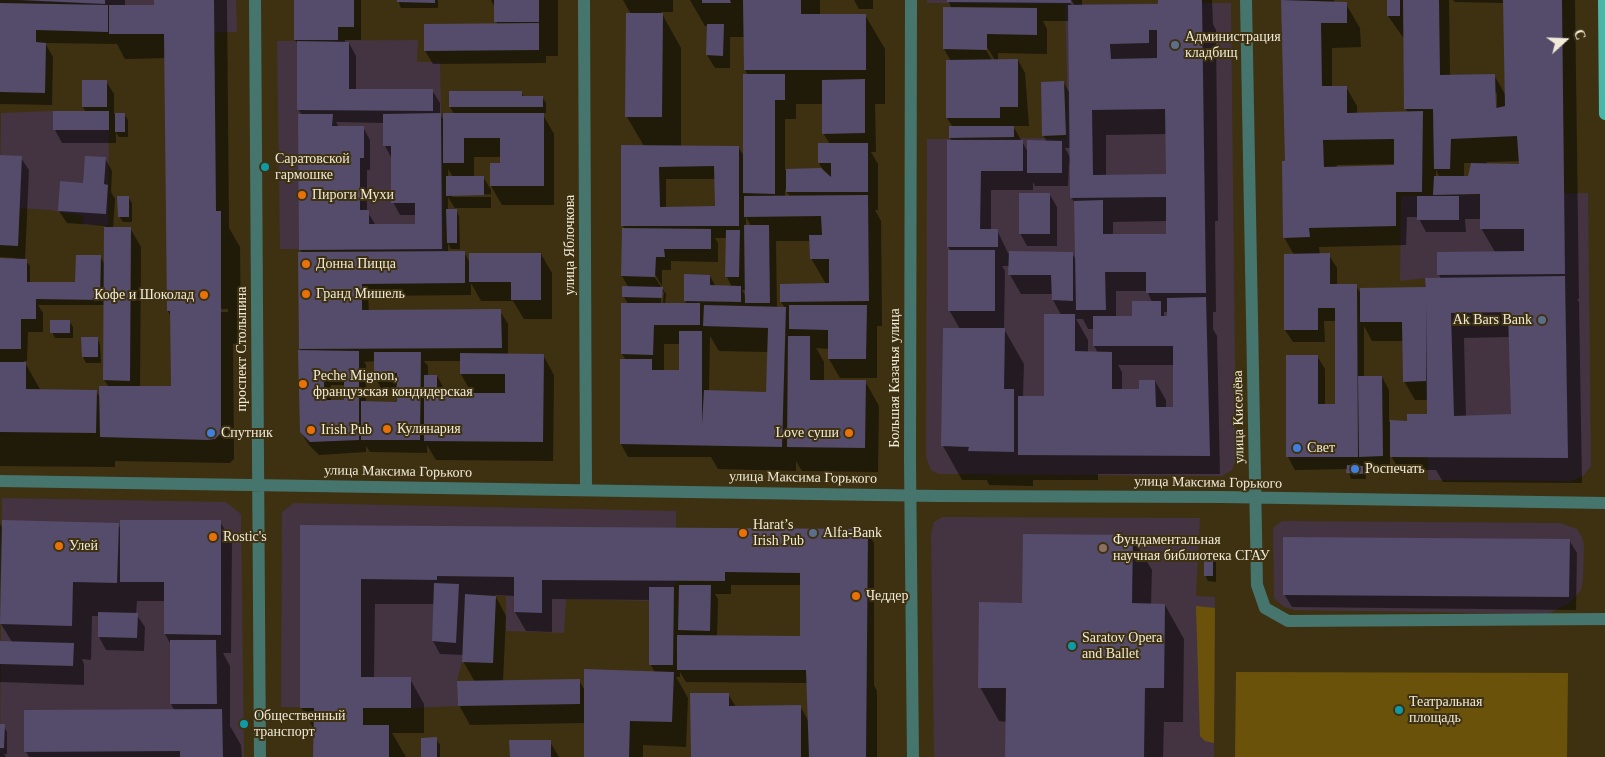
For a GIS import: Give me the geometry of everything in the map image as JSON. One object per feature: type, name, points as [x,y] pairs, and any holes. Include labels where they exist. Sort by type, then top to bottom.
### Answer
[{"type":"main road","points":[[1604,0],[1605,114]]},
{"type":"street","name":"проспект Столыпина","points":[[255,0],[260,757]]},
{"type":"street","name":"улица Яблочкова","points":[[584,0],[586,489]]},
{"type":"street","name":"Большая Казачья улица","points":[[911,0],[913,757]]},
{"type":"street","name":"улица Киселёва","points":[[1246,0],[1257,585],[1265,608],[1288,621],[1605,619]]},
{"type":"street","name":"улица Максима Горького","points":[[0,481],[911,495],[1605,503]]},
{"type":"shaded area","points":[[0,0],[236,0],[237,32],[109,34],[109,5]]},
{"type":"shaded area","points":[[927,0],[1073,0],[1074,4],[1231,3],[1236,459],[1232,470],[1222,476],[939,474],[931,470],[926,457],[927,139],[1066,138],[1067,78],[1065,4],[927,3]]},
{"type":"shaded area","points":[[418,40],[417,62],[440,62],[444,251],[280,249],[277,41]]},
{"type":"shaded area","points":[[109,111],[108,225],[83,225],[83,216],[50,210],[0,207],[1,113]]},
{"type":"shaded area","points":[[1588,193],[1591,466],[1583,476],[1570,481],[1428,480],[1425,278],[1400,281],[1401,196]]},
{"type":"shaded area","points":[[2,498],[226,502],[241,514],[244,757],[0,757]]},
{"type":"shaded area","points":[[294,503],[676,511],[676,581],[674,587],[649,601],[566,599],[564,633],[506,631],[506,596],[465,594],[462,662],[457,681],[458,706],[411,708],[281,707],[282,512]]},
{"type":"shaded area","points":[[943,517],[1200,518],[1196,596],[1215,597],[1214,757],[934,757],[931,534],[934,522]]},
{"type":"shaded area","points":[[1282,521],[1560,523],[1577,529],[1582,537],[1584,546],[1581,590],[1569,603],[1548,614],[1295,610],[1284,607],[1274,598],[1273,528]]},
{"type":"shaded area","points":[[1196,606],[1215,608],[1214,743],[1205,741],[1200,736]]},
{"type":"shaded area","name":"Театральная площадь","points":[[1236,672],[1568,673],[1567,757],[1235,757]]},
{"type":"building","points":[[21,0],[105,0],[105,4]]},
{"type":"building","points":[[154,0],[214,0],[216,211],[221,211],[221,433],[215,439],[208,440],[100,437],[99,386],[171,386],[170,311],[167,311],[164,34],[109,34],[109,5],[154,5]]},
{"type":"building","points":[[294,0],[354,0],[354,27],[338,27],[338,40],[294,40]]},
{"type":"building","points":[[397,0],[435,0],[435,3],[397,2]]},
{"type":"building","points":[[494,0],[539,0],[539,22],[494,22]]},
{"type":"building","points":[[702,0],[730,0],[731,3],[702,3]]},
{"type":"building","points":[[743,0],[801,0],[801,14],[866,14],[866,70],[744,70]]},
{"type":"building","points":[[947,0],[1071,0],[1071,3],[947,2]]},
{"type":"building","points":[[1158,0],[1202,0],[1206,293],[1146,293],[1146,272],[1105,272],[1106,310],[1076,310],[1074,201],[1103,200],[1103,234],[1166,234],[1166,197],[1070,198],[1068,5],[1158,4]],"holes":[[[1149,30],[1157,30],[1157,58],[1111,59],[1110,44],[1149,43]],[[1165,109],[1166,174],[1093,175],[1092,110]]]},
{"type":"building","points":[[1281,0],[1347,2],[1347,23],[1321,23],[1322,86],[1347,86],[1347,113],[1423,111],[1422,192],[1396,192],[1396,226],[1309,228],[1310,237],[1283,238],[1282,161],[1285,161]],"holes":[[[1394,139],[1394,165],[1324,167],[1323,140]]]},
{"type":"building","points":[[1387,0],[1400,0],[1400,16],[1387,16]]},
{"type":"building","points":[[1403,0],[1439,0],[1440,75],[1495,74],[1496,108],[1505,106],[1503,0],[1562,0],[1565,274],[1437,275],[1437,252],[1524,251],[1524,229],[1480,229],[1480,194],[1433,195],[1434,176],[1468,176],[1471,163],[1519,164],[1517,136],[1451,139],[1450,169],[1434,169],[1433,109],[1404,109]]},
{"type":"building","points":[[0,3],[108,5],[108,32],[36,30],[36,42],[46,43],[45,93],[0,92]]},
{"type":"building","points":[[943,7],[1037,8],[1037,35],[987,34],[987,50],[943,49]]},
{"type":"building","points":[[626,13],[663,13],[662,117],[625,117]]},
{"type":"building","points":[[539,23],[539,50],[424,51],[424,24]]},
{"type":"building","points":[[707,24],[724,24],[723,56],[706,55]]},
{"type":"building","points":[[297,41],[349,42],[349,89],[433,89],[433,111],[297,110]]},
{"type":"building","points":[[1018,59],[1018,107],[1000,107],[1000,118],[946,118],[946,60]]},
{"type":"building","points":[[743,74],[785,74],[785,100],[775,100],[775,194],[743,193]]},
{"type":"building","points":[[865,79],[865,133],[822,134],[822,80]]},
{"type":"building","points":[[82,80],[107,80],[107,107],[82,107]]},
{"type":"building","points":[[1064,81],[1066,135],[1042,136],[1041,82]]},
{"type":"building","points":[[449,91],[522,91],[522,96],[543,96],[543,107],[449,107]]},
{"type":"building","points":[[53,111],[109,111],[109,130],[53,130]]},
{"type":"building","points":[[115,113],[125,113],[125,132],[115,132]]},
{"type":"building","points":[[441,113],[442,249],[299,250],[298,114],[333,114],[332,126],[364,126],[364,158],[360,158],[360,210],[369,210],[369,224],[415,224],[415,203],[391,203],[391,146],[383,146],[383,114]]},
{"type":"building","points":[[443,113],[544,113],[544,186],[490,186],[490,163],[500,163],[500,138],[464,138],[464,163],[443,163]]},
{"type":"building","points":[[949,126],[1014,126],[1014,137],[949,138]]},
{"type":"building","points":[[947,140],[1023,140],[1023,171],[981,171],[980,229],[998,229],[998,247],[947,247]]},
{"type":"building","points":[[1027,140],[1062,141],[1062,173],[1027,173]]},
{"type":"building","points":[[818,143],[868,143],[868,192],[786,192],[786,169],[821,168],[831,177],[831,163],[818,163]]},
{"type":"building","points":[[621,145],[739,146],[739,226],[621,226]],"holes":[[[714,166],[715,206],[660,207],[659,167]]]},
{"type":"building","points":[[0,155],[22,156],[18,246],[0,245]]},
{"type":"building","points":[[85,156],[106,157],[104,184],[108,185],[106,214],[58,211],[60,181],[83,183]]},
{"type":"building","points":[[446,176],[484,176],[484,195],[446,196]]},
{"type":"building","points":[[1019,193],[1050,193],[1050,234],[1019,234]]},
{"type":"building","points":[[868,195],[869,301],[780,302],[780,284],[829,283],[829,259],[810,259],[809,235],[822,235],[821,216],[744,217],[744,196]]},
{"type":"building","points":[[117,196],[129,196],[129,217],[118,217]]},
{"type":"building","points":[[1417,196],[1459,196],[1459,220],[1417,220]]},
{"type":"building","points":[[446,209],[457,209],[457,243],[447,243]]},
{"type":"building","points":[[744,225],[769,225],[770,303],[745,303]]},
{"type":"building","points":[[104,227],[131,227],[130,381],[103,380]]},
{"type":"building","points":[[622,228],[711,229],[711,249],[664,249],[665,257],[656,257],[655,277],[621,276]]},
{"type":"building","points":[[726,230],[740,230],[739,277],[725,277]]},
{"type":"building","points":[[948,250],[995,250],[995,311],[948,311]]},
{"type":"building","points":[[465,251],[465,283],[362,284],[362,310],[501,309],[502,348],[299,349],[298,252]]},
{"type":"building","points":[[1009,251],[1073,252],[1073,301],[1052,300],[1051,275],[1008,275]]},
{"type":"building","points":[[469,253],[541,253],[541,300],[511,300],[511,282],[469,282]]},
{"type":"building","points":[[1330,253],[1330,284],[1357,284],[1358,457],[1286,457],[1286,355],[1318,355],[1318,404],[1335,404],[1335,308],[1318,308],[1318,330],[1284,330],[1284,254]]},
{"type":"building","points":[[76,255],[101,255],[100,300],[36,299],[36,319],[21,319],[21,349],[0,349],[0,258],[27,259],[27,282],[75,282]]},
{"type":"building","points":[[684,274],[710,275],[710,285],[741,286],[741,302],[684,301]]},
{"type":"building","points":[[1565,276],[1568,458],[1390,457],[1390,420],[1407,421],[1407,414],[1427,414],[1426,302],[1426,381],[1403,382],[1402,322],[1360,322],[1360,288],[1426,287],[1425,278]],"holes":[[[1508,312],[1511,414],[1454,416],[1451,313]]]},
{"type":"building","points":[[622,286],[663,287],[662,298],[622,297]]},
{"type":"building","points":[[1206,297],[1210,456],[1018,455],[1018,396],[1044,396],[1044,314],[1075,314],[1075,351],[1112,352],[1112,389],[1139,389],[1139,380],[1155,380],[1156,407],[1173,407],[1173,346],[1093,346],[1093,316],[1132,316],[1132,301],[1161,301],[1161,316],[1167,316],[1167,298]]},
{"type":"building","points":[[621,303],[700,303],[700,325],[654,325],[653,355],[621,354]]},
{"type":"building","points":[[704,305],[786,307],[782,447],[620,444],[620,359],[652,359],[652,370],[679,370],[679,331],[702,331],[702,424],[704,390],[766,392],[768,328],[703,326]]},
{"type":"building","points":[[789,305],[867,305],[866,359],[828,359],[828,330],[789,329]]},
{"type":"building","points":[[50,320],[70,320],[70,333],[50,333]]},
{"type":"building","points":[[943,328],[1005,328],[1004,389],[1014,389],[1014,452],[968,451],[969,447],[941,446]]},
{"type":"building","points":[[788,336],[810,336],[810,380],[866,380],[865,448],[787,447]]},
{"type":"building","points":[[81,337],[98,337],[98,357],[82,357]]},
{"type":"building","points":[[298,350],[359,351],[359,440],[310,442],[300,432]],"holes":[[[324,372],[344,372],[344,400],[324,400]]]},
{"type":"building","points":[[374,352],[421,352],[420,440],[361,440],[361,401],[397,402],[397,373],[389,373],[389,377],[374,377]]},
{"type":"building","points":[[460,353],[544,354],[543,442],[424,441],[424,375],[437,375],[437,393],[505,393],[505,374],[460,374]]},
{"type":"building","points":[[0,362],[26,362],[26,389],[97,390],[96,433],[0,432]]},
{"type":"building","points":[[1358,376],[1382,376],[1383,456],[1359,457]]},
{"type":"building","name":"Роспечать","points":[[1347,465],[1363,466],[1363,474],[1346,473]]},
{"type":"building","points":[[2,520],[119,523],[117,583],[73,582],[72,626],[0,624]]},
{"type":"building","points":[[120,520],[221,520],[221,635],[164,634],[164,582],[120,582]]},
{"type":"building","points":[[300,525],[868,529],[866,757],[809,757],[806,670],[677,670],[677,635],[800,636],[800,573],[725,572],[725,581],[542,580],[542,613],[514,612],[514,577],[437,576],[437,580],[361,579],[361,677],[411,677],[411,708],[363,708],[363,725],[389,725],[389,757],[313,757],[314,708],[300,708]]},
{"type":"building","name":"Saratov Opera and Ballet","points":[[1023,534],[1133,535],[1132,603],[1165,604],[1164,688],[1145,688],[1144,757],[1005,757],[1006,688],[978,688],[979,602],[1022,603]]},
{"type":"building","points":[[1283,537],[1570,539],[1569,597],[1283,595]]},
{"type":"building","points":[[1204,554],[1213,554],[1213,576],[1204,576]]},
{"type":"building","points":[[434,583],[459,584],[456,643],[432,641]]},
{"type":"building","points":[[679,585],[711,585],[710,631],[678,630]]},
{"type":"building","points":[[649,587],[674,587],[673,665],[649,665]]},
{"type":"building","points":[[465,594],[496,596],[493,663],[462,662]]},
{"type":"building","points":[[98,612],[138,613],[137,638],[98,637]]},
{"type":"building","points":[[170,640],[216,640],[217,704],[170,704]]},
{"type":"building","points":[[0,641],[74,643],[73,666],[0,664]]},
{"type":"building","points":[[584,669],[674,672],[672,722],[630,721],[629,757],[584,757]]},
{"type":"building","points":[[580,679],[580,704],[458,706],[457,681]]},
{"type":"building","points":[[690,693],[729,693],[729,706],[801,705],[801,757],[691,757]]},
{"type":"building","points":[[222,709],[223,757],[180,757],[180,751],[24,752],[24,710]]},
{"type":"building","points":[[0,724],[5,724],[4,748],[0,748]]},
{"type":"building","points":[[437,737],[437,757],[421,757],[421,738]]},
{"type":"building","points":[[509,740],[551,740],[551,757],[510,757]]},
{"type":"place","name":"Администрация кладбищ","points":[[1175,45]]},
{"type":"place","name":"Саратовской гармошке","points":[[265,167]]},
{"type":"place","name":"Пироги Мухи","points":[[302,195]]},
{"type":"place","name":"Донна Пицца","points":[[306,264]]},
{"type":"place","name":"Гранд Мишель","points":[[306,294]]},
{"type":"place","name":"Кофе и Шоколад","points":[[204,295]]},
{"type":"place","name":"Ak Bars Bank","points":[[1542,320]]},
{"type":"place","name":"Peche Mignon, французская кондидерская","points":[[303,384]]},
{"type":"place","name":"Кулинария","points":[[387,429]]},
{"type":"place","name":"Irish Pub","points":[[311,430]]},
{"type":"place","name":"Спутник","points":[[211,433]]},
{"type":"place","name":"Love суши","points":[[849,433]]},
{"type":"place","name":"Свет","points":[[1297,448]]},
{"type":"place","name":"Роспечать","points":[[1355,469]]},
{"type":"place","name":"Harat’s Irish Pub","points":[[743,533]]},
{"type":"place","name":"Alfa-Bank","points":[[813,533]]},
{"type":"place","name":"Rostic's","points":[[213,537]]},
{"type":"place","name":"Улей","points":[[59,546]]},
{"type":"place","name":"Фундаментальная научная библиотека СГАУ","points":[[1103,548]]},
{"type":"place","name":"Чеддер","points":[[856,596]]},
{"type":"place","name":"Saratov Opera and Ballet","points":[[1072,646]]},
{"type":"place","name":"Театральная площадь","points":[[1399,710]]},
{"type":"place","name":"Общественный транспорт","points":[[244,724]]}]
